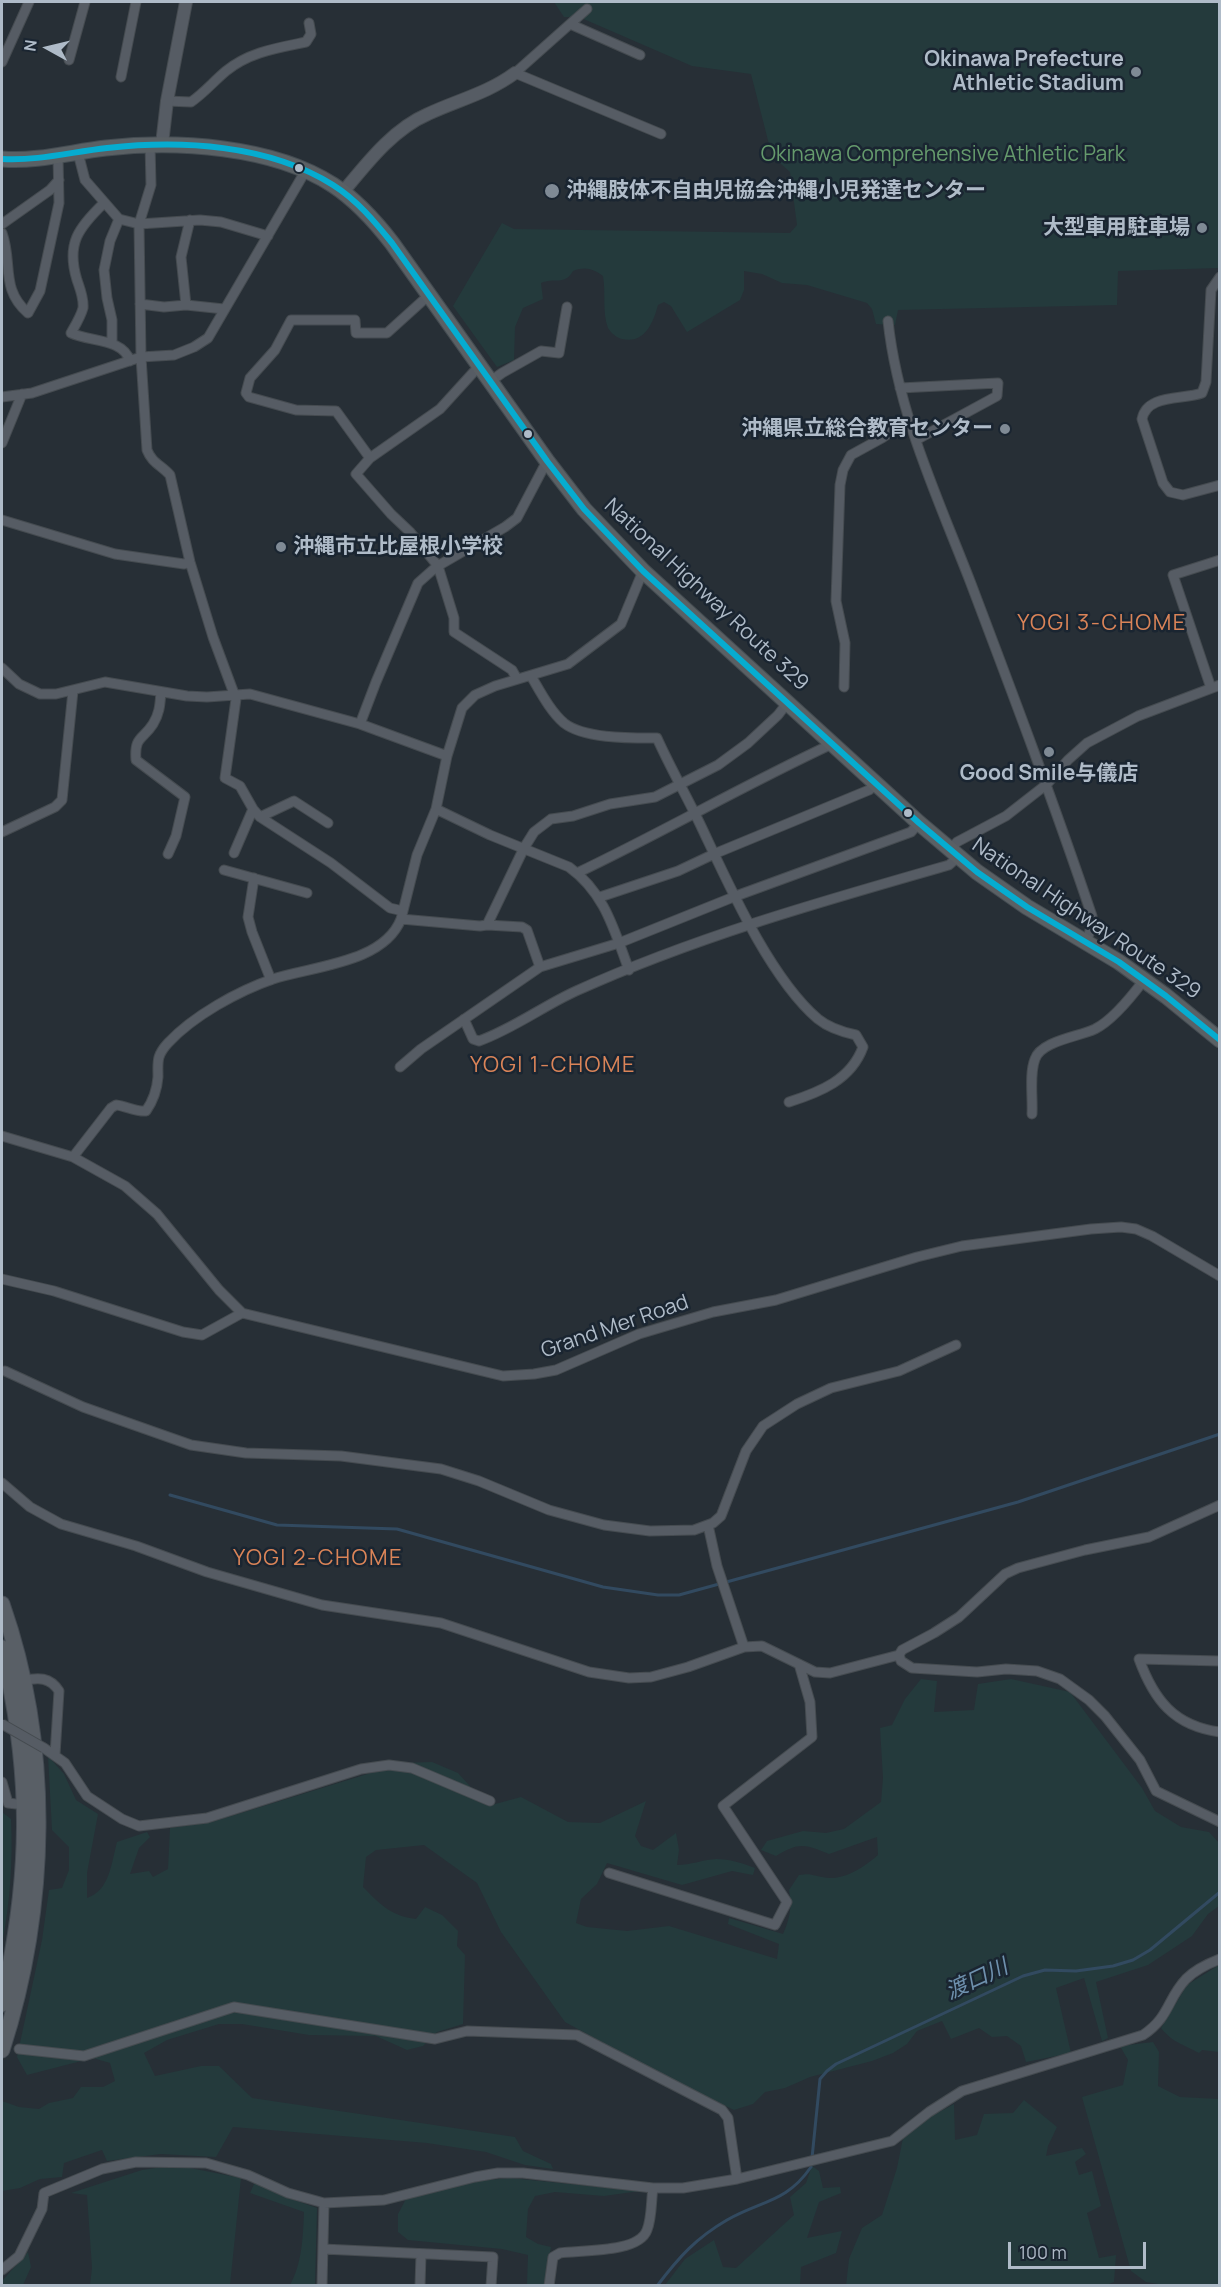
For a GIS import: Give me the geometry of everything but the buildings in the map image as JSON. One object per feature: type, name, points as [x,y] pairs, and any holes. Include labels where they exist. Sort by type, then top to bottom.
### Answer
[{"type":"highway","name":"National Highway Route 329","points":[[2,159],[58,156],[156,144],[218,149],[280,161],[306,170],[344,192],[381,229],[584,509],[643,571],[954,854],[1000,890],[1144,980],[1220,1040]]},
{"type":"main road","points":[[2,1604],[21,1675],[38,1802],[38,1862],[31,1931],[14,2011],[2,2050]]},
{"type":"main road","points":[[2,2004],[20,1908],[26,1832],[17,1720],[3,1655]]},
{"type":"street","points":[[2,62],[29,2]]},
{"type":"street","points":[[69,60],[85,2]]},
{"type":"street","points":[[121,77],[136,2]]},
{"type":"street","points":[[186,2],[167,101],[156,144],[151,185],[139,224],[141,357],[147,450],[151,460],[164,468],[170,476],[190,562],[213,637],[236,699],[225,778],[240,786],[253,810],[260,817],[331,864],[390,908],[402,915],[480,926],[522,927],[527,930],[540,967]]},
{"type":"street","points":[[344,192],[374,155],[401,132],[425,115],[498,85],[515,73],[587,9]]},
{"type":"street","points":[[167,101],[191,102],[227,70],[242,60],[266,50],[306,42],[311,34],[309,23]]},
{"type":"street","points":[[570,24],[640,55]]},
{"type":"street","points":[[515,73],[661,134]]},
{"type":"street","points":[[78,153],[85,180],[119,219],[139,224],[190,220],[221,222],[268,236]]},
{"type":"street","points":[[2,233],[6,243],[6,271],[9,289],[19,306],[28,313],[36,300],[42,281],[59,203],[58,156]]},
{"type":"street","points":[[2,397],[22,394],[141,357],[174,355],[208,338],[306,170]]},
{"type":"street","points":[[2,224],[50,190],[59,180]]},
{"type":"street","points":[[104,203],[78,231],[73,250],[73,264],[83,297],[83,309],[71,333],[82,338],[112,344],[128,353],[130,361]]},
{"type":"street","points":[[112,344],[112,320],[104,270],[110,241],[119,219]]},
{"type":"street","points":[[186,305],[181,257],[190,220]]},
{"type":"street","points":[[1220,277],[1211,290],[1206,382],[1202,393],[1153,402],[1143,411],[1142,419],[1163,483],[1170,492],[1182,495],[1220,485]]},
{"type":"street","points":[[370,458],[336,411],[296,410],[249,397],[246,393],[250,378],[275,350],[291,320],[356,320],[356,333],[387,333],[429,295]]},
{"type":"street","points":[[140,304],[224,309]]},
{"type":"street","points":[[491,381],[502,372],[541,351],[559,353],[567,307]]},
{"type":"street","points":[[888,321],[891,347],[908,420],[1047,784],[1092,916],[1086,942]]},
{"type":"street","points":[[480,365],[440,409],[370,458],[356,474],[438,566],[454,618],[454,632],[512,670],[517,679]]},
{"type":"street","points":[[900,388],[998,383],[998,396],[916,440]]},
{"type":"street","points":[[3,438],[22,394]]},
{"type":"street","points":[[844,687],[845,643],[836,601],[842,477],[851,455],[908,420]]},
{"type":"street","points":[[360,724],[418,584],[438,566],[517,518],[547,461]]},
{"type":"street","points":[[2,520],[115,554],[184,564],[190,562]]},
{"type":"street","points":[[464,1019],[473,1039],[479,1041],[498,1034],[575,991],[629,970],[751,925],[949,865],[957,842],[1006,816],[1047,784],[1087,743],[1138,716],[1215,687],[1173,575],[1220,560]]},
{"type":"street","points":[[73,1158],[111,1108],[116,1105],[129,1107],[139,1112],[146,1111],[154,1099],[158,1079],[157,1059],[167,1044],[213,1008],[271,980],[369,953],[385,943],[398,928],[417,855],[436,809],[447,756],[462,708],[475,695],[495,686],[568,664],[621,624],[643,571]]},
{"type":"street","points":[[2,668],[19,684],[40,694],[73,691],[105,682],[207,698],[250,694],[360,724],[447,756]]},
{"type":"street","points":[[531,676],[544,699],[564,723],[591,734],[627,738],[657,738],[678,785],[783,981],[818,1019],[836,1030],[855,1035],[863,1047],[860,1056],[846,1074],[813,1095],[789,1102]]},
{"type":"street","points":[[2,832],[55,807],[62,800],[73,691]]},
{"type":"street","points":[[161,692],[160,710],[153,725],[137,740],[135,748],[136,760],[185,798],[176,836],[168,854]]},
{"type":"street","points":[[487,925],[534,832],[551,819],[573,816],[610,804],[655,797],[718,765],[748,743],[778,715],[788,702]]},
{"type":"street","points":[[577,873],[770,773],[832,744]]},
{"type":"street","points":[[600,897],[678,871],[869,790],[876,784]]},
{"type":"street","points":[[260,817],[294,801],[328,823]]},
{"type":"street","points":[[436,809],[569,867],[577,873],[600,897],[629,970]]},
{"type":"street","points":[[234,853],[253,810]]},
{"type":"street","points":[[400,1067],[464,1019],[540,967],[619,943],[736,896],[911,832],[919,823]]},
{"type":"street","points":[[224,870],[307,893]]},
{"type":"street","points":[[254,878],[248,917],[271,980]]},
{"type":"street","points":[[1032,1114],[1032,1075],[1035,1058],[1041,1048],[1098,1028],[1129,999],[1144,980]]},
{"type":"street","points":[[2,1136],[73,1158],[125,1186],[157,1214],[219,1290],[242,1313],[202,1335],[173,1329],[54,1291],[2,1279]]},
{"type":"street","name":"Grand Mer Road","points":[[242,1313],[503,1376],[556,1370],[639,1334],[713,1312],[776,1300],[916,1257],[962,1246],[1121,1227],[1136,1229],[1152,1236],[1220,1276]]},
{"type":"street","points":[[5,1371],[83,1407],[191,1445],[246,1453],[341,1456],[441,1469],[479,1481],[549,1510],[604,1526],[650,1531],[694,1530],[708,1525],[721,1516],[746,1451],[763,1426],[797,1404],[831,1388],[899,1371],[956,1345]]},
{"type":"street","points":[[2,1483],[30,1507],[61,1524],[135,1546],[207,1572],[322,1605],[441,1623],[589,1672],[629,1678],[651,1677],[688,1667],[744,1647],[762,1646],[815,1672],[830,1673],[899,1655],[902,1650],[959,1617],[1005,1574],[1085,1550],[1149,1537],[1220,1505]]},
{"type":"street","points":[[708,1525],[720,1577],[744,1647]]},
{"type":"street","points":[[899,1655],[901,1660],[911,1668],[977,1672],[1006,1669],[1036,1671],[1060,1679],[1089,1700],[1105,1716],[1140,1760],[1156,1791],[1220,1822]]},
{"type":"street","points":[[1220,1661],[1139,1659],[1153,1690],[1167,1708],[1200,1730],[1220,1732]]},
{"type":"street","points":[[609,1874],[775,1925],[788,1902],[723,1806],[812,1737],[810,1702],[799,1664]]},
{"type":"street","points":[[21,1675],[49,1680],[59,1690],[56,1755]]},
{"type":"street","points":[[2,1724],[56,1755],[65,1763],[87,1796],[122,1819],[139,1826],[207,1818],[361,1769],[389,1765],[412,1768],[490,1801]]},
{"type":"street","points":[[2,1782],[8,1803],[25,1805]]},
{"type":"street","points":[[2,2270],[19,2256],[42,2209],[44,2193],[102,2169],[136,2162],[206,2163],[248,2175],[288,2193],[324,2203],[384,2200],[498,2173],[523,2173],[653,2188],[683,2188],[737,2179],[892,2141],[929,2112],[962,2091],[1143,2035],[1155,2027],[1164,2016],[1186,1978],[1198,1969],[1220,1959]]},
{"type":"street","points":[[19,2049],[84,2055],[234,2007],[435,2039],[467,2031],[578,2035],[723,2110],[728,2118],[737,2179]]},
{"type":"street","points":[[549,2286],[553,2257],[560,2253],[628,2246],[640,2241],[647,2230],[653,2188]]},
{"type":"street","points":[[322,2286],[324,2203]]},
{"type":"street","points":[[323,2249],[493,2258],[490,2286]]},
{"type":"street","points":[[420,2286],[421,2254]]},
{"type":"green space","name":"Okinawa Comprehensive Athletic Park","points":[[554,2],[1219,2],[1219,268],[1118,271],[1117,305],[898,310],[895,325],[876,324],[872,309],[867,303],[807,285],[782,283],[762,274],[744,271],[744,290],[740,300],[687,332],[671,306],[664,302],[658,305],[647,331],[630,340],[618,338],[608,328],[605,316],[603,276],[593,270],[582,269],[573,271],[563,280],[541,283],[543,299],[523,308],[515,327],[514,360],[497,367],[453,306],[502,223],[514,229],[790,233],[797,225],[790,172],[772,156],[751,74],[692,66],[579,17],[564,17]]},
{"type":"green space","points":[[921,1679],[937,1681],[934,1712],[974,1710],[978,1684],[1011,1679],[1070,1692],[1142,1788],[1155,1811],[1181,1827],[1209,1832],[1219,1843],[1219,1906],[1208,1914],[1192,1936],[1148,1965],[1096,1982],[1108,2038],[1102,2041],[1084,1978],[1056,1988],[1071,2053],[1026,2062],[1021,2046],[1007,2036],[992,2037],[979,2028],[951,2039],[942,2021],[917,2031],[907,2044],[893,2053],[872,2061],[810,2077],[785,2088],[765,2092],[753,2104],[734,2110],[662,2075],[565,2022],[501,1932],[477,1883],[424,1845],[376,1850],[366,1857],[363,1887],[369,1893],[387,1909],[407,1918],[416,1919],[425,1907],[442,1915],[458,1931],[457,1946],[465,1955],[463,2024],[437,2032],[423,2046],[407,2050],[376,2036],[309,2035],[242,2024],[219,2024],[167,2040],[144,2053],[155,2076],[201,2066],[219,2066],[252,2098],[515,2137],[523,2151],[551,2164],[553,2169],[525,2165],[486,2152],[427,2143],[233,2127],[216,2157],[161,2154],[107,2161],[102,2150],[64,2163],[62,2177],[40,2179],[20,2188],[2,2191],[2,2101],[19,2107],[39,2109],[49,2103],[73,2098],[81,2087],[103,2087],[115,2081],[110,2063],[93,2058],[27,2075],[17,2057],[42,1940],[49,1890],[62,1888],[69,1870],[69,1847],[52,1830],[48,1756],[64,1774],[76,1800],[98,1814],[87,1873],[87,1898],[101,1889],[105,1883],[117,1842],[147,1832],[150,1837],[139,1848],[130,1874],[149,1871],[153,1877],[168,1869],[170,1828],[212,1822],[403,1763],[432,1762],[458,1773],[488,1806],[521,1797],[568,1822],[600,1823],[646,1801],[635,1836],[641,1846],[653,1850],[676,1833],[679,1850],[677,1865],[716,1859],[726,1860],[755,1868],[753,1875],[732,1871],[682,1885],[607,1863],[597,1884],[581,1899],[576,1923],[587,1927],[627,1931],[669,1926],[777,1959],[779,1944],[728,1924],[729,1918],[783,1934],[790,1912],[789,1890],[799,1875],[837,1878],[852,1873],[878,1855],[877,1837],[829,1854],[802,1846],[791,1848],[776,1856],[761,1850],[767,1841],[803,1831],[826,1833],[844,1829],[881,1802],[883,1778],[880,1728],[892,1725],[905,1699]]},
{"type":"green space","points":[[2,1812],[11,1819],[12,1850],[9,1898],[2,1944]]},
{"type":"green space","points":[[1219,1965],[1219,2052],[1202,2050],[1199,2053],[1174,2040],[1161,2028],[1187,1985]]},
{"type":"green space","points":[[1153,2042],[1159,2052],[1158,2086],[1180,2097],[1219,2099],[1219,2285],[1164,2285],[1146,2282],[1131,2271],[1082,2097],[1123,2085],[1128,2060],[1120,2046]]},
{"type":"green space","points":[[1024,2100],[1057,2127],[1046,2156],[1082,2148],[1086,2154],[1075,2162],[1079,2175],[1092,2171],[1101,2206],[1087,2213],[1099,2258],[1116,2255],[1114,2282],[1104,2286],[846,2286],[849,2259],[862,2228],[882,2215],[897,2168],[903,2138],[930,2117],[954,2104],[955,2140],[977,2135],[984,2114],[1013,2113]]},
{"type":"green space","points":[[175,2165],[241,2178],[230,2285],[90,2285],[92,2268],[87,2195],[71,2193],[142,2170]]},
{"type":"green space","points":[[812,2166],[819,2171],[823,2188],[840,2187],[841,2193],[819,2202],[807,2238],[842,2231],[836,2253],[801,2267],[800,2285],[665,2285],[685,2259],[714,2240],[723,2267],[736,2268],[794,2215],[790,2197],[806,2183]]},
{"type":"green space","points":[[510,2178],[640,2191],[604,2196],[555,2192],[535,2196],[528,2209],[526,2237],[538,2244],[551,2247],[545,2285],[527,2285],[528,2255],[502,2249],[408,2240],[398,2232],[398,2214],[406,2199],[476,2181]]},
{"type":"green space","points":[[255,2182],[277,2194],[317,2208],[315,2285],[290,2285],[299,2259],[304,2212],[250,2193]]},
{"type":"green space","points":[[28,2252],[31,2267],[23,2285],[2,2285],[2,2281]]},
{"type":"waterway","points":[[170,1495],[277,1525],[397,1529],[603,1587],[658,1595],[679,1595],[1018,1502],[1220,1434]]},
{"type":"waterway","name":"渡口川","points":[[812,2158],[820,2079],[836,2064],[1023,1976],[1045,1970],[1076,1971],[1113,1966],[1133,1960],[1150,1950],[1220,1892]]},
{"type":"waterway","name":"渡口川","points":[[657,2286],[681,2257],[706,2234],[740,2213],[783,2194],[802,2179],[811,2167]]},
{"type":"transit line","points":[[2,159],[42,157],[107,148],[194,145],[252,153],[281,161],[308,171],[342,191],[365,212],[392,243],[547,461],[584,509],[643,571],[919,823],[977,872],[1027,907],[1119,962],[1166,996],[1220,1040]]},
{"type":"place","name":"Okinawa Prefecture Athletic Stadium","points":[[1136,72]]},
{"type":"place","name":"沖縄肢体不自由児協会沖縄小児発達センター","points":[[552,191]]},
{"type":"place","name":"大型車用駐車場","points":[[1202,228]]},
{"type":"place","name":"沖縄県立総合教育センター","points":[[1005,429]]},
{"type":"place","name":"沖縄市立比屋根小学校","points":[[281,547]]},
{"type":"place","name":"Good Smile与儀店","points":[[1049,752]]},
{"type":"district","name":"YOGI 3-CHOME","points":[[1102,624]]},
{"type":"district","name":"YOGI 1-CHOME","points":[[553,1066]]},
{"type":"district","name":"YOGI 2-CHOME","points":[[318,1559]]}]
